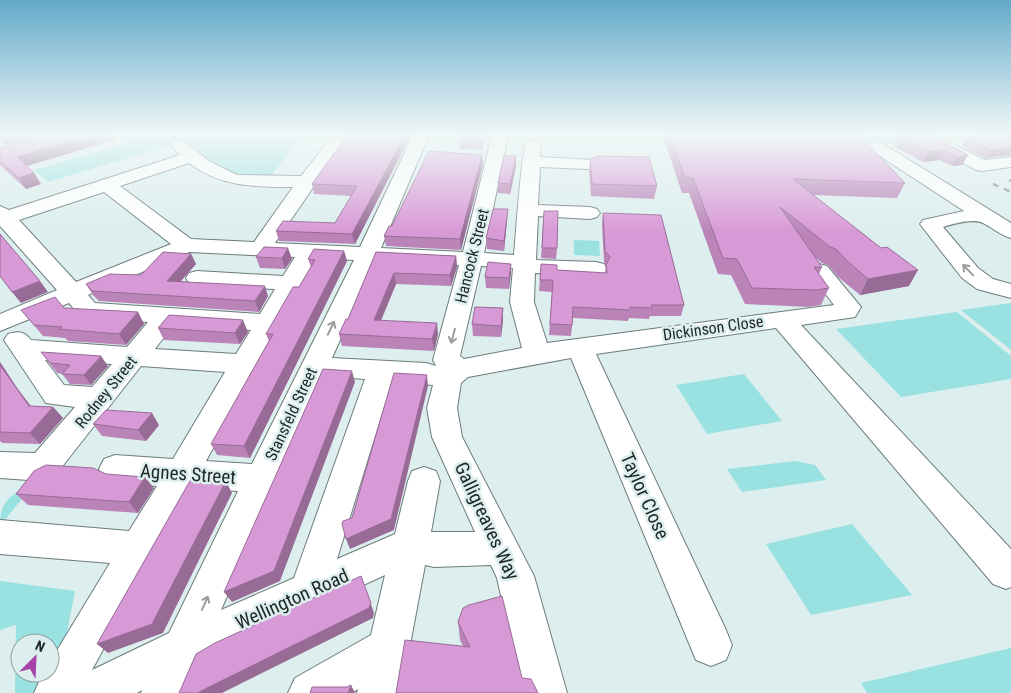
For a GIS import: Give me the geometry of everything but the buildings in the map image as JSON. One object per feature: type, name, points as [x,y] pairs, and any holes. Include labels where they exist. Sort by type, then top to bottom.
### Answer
[{"type":"street","points":[[146,167],[107,185],[2,217],[88,310],[268,323]]},
{"type":"street","points":[[211,167],[224,176],[235,180],[306,182]]},
{"type":"street","points":[[261,248],[317,167]]},
{"type":"street","name":"Stansfeld Street","points":[[163,693],[313,366],[412,167]]},
{"type":"street","name":"Hancock Street","points":[[454,374],[446,360],[472,259],[484,167]]},
{"type":"street","points":[[531,167],[522,302],[537,354]]},
{"type":"street","points":[[908,167],[1011,232]]},
{"type":"street","points":[[934,184],[912,185],[928,199],[956,218]]},
{"type":"street","points":[[107,185],[186,245]]},
{"type":"street","points":[[528,210],[590,213]]},
{"type":"street","points":[[985,215],[956,218],[930,224],[970,273],[986,284],[1011,291]]},
{"type":"street","points":[[100,399],[56,395],[1,320],[72,293],[186,245],[472,259],[596,269]]},
{"type":"street","points":[[56,693],[309,251]]},
{"type":"street","points":[[782,320],[846,311],[849,307],[819,272]]},
{"type":"street","points":[[197,278],[291,283]]},
{"type":"street","name":"Rodney Street","points":[[0,465],[43,467],[167,316]]},
{"type":"street","name":"Dickinson Close","points":[[313,366],[381,372],[454,374],[537,354],[579,347],[782,320],[1006,572]]},
{"type":"street","name":"Taylor Close","points":[[579,347],[711,645]]},
{"type":"street","points":[[24,349],[133,358],[245,364]]},
{"type":"street","points":[[308,592],[381,372]]},
{"type":"street","name":"Galligreaves Way","points":[[454,374],[442,408],[448,437],[514,576],[545,693]]},
{"type":"street","name":"Agnes Street","points":[[115,469],[261,478]]},
{"type":"street","points":[[380,693],[424,481]]},
{"type":"street","points":[[0,537],[139,549]]},
{"type":"street","points":[[410,545],[434,550],[501,548]]},
{"type":"street","name":"Wellington Road","points":[[91,693],[185,647],[410,545]]},
{"type":"street","points":[[310,693],[389,648]]},
{"type":"shaded area","points":[[43,167],[97,167],[48,182],[34,170]]},
{"type":"shaded area","points":[[223,167],[278,167],[271,176],[236,175]]},
{"type":"shaded area","points":[[574,240],[599,241],[600,256],[574,255]]},
{"type":"shaded area","points":[[1011,303],[1011,350],[961,310]]},
{"type":"shaded area","points":[[957,312],[1011,356],[1011,379],[901,397],[836,329]]},
{"type":"shaded area","points":[[744,374],[782,421],[707,434],[676,385]]},
{"type":"shaded area","points":[[795,461],[815,465],[826,480],[742,492],[727,469]]},
{"type":"shaded area","points":[[28,484],[34,484],[0,526],[4,505]]},
{"type":"shaded area","points":[[852,524],[912,595],[811,615],[766,544]]},
{"type":"shaded area","points":[[0,581],[75,591],[60,668],[60,633],[16,633],[16,625],[0,630]]},
{"type":"shaded area","points":[[1011,648],[1011,693],[867,693],[861,683]]},
{"type":"shaded area","points":[[15,683],[57,683],[37,693],[15,693]]},
{"type":"railway","points":[[993,184],[1011,192]]}]
